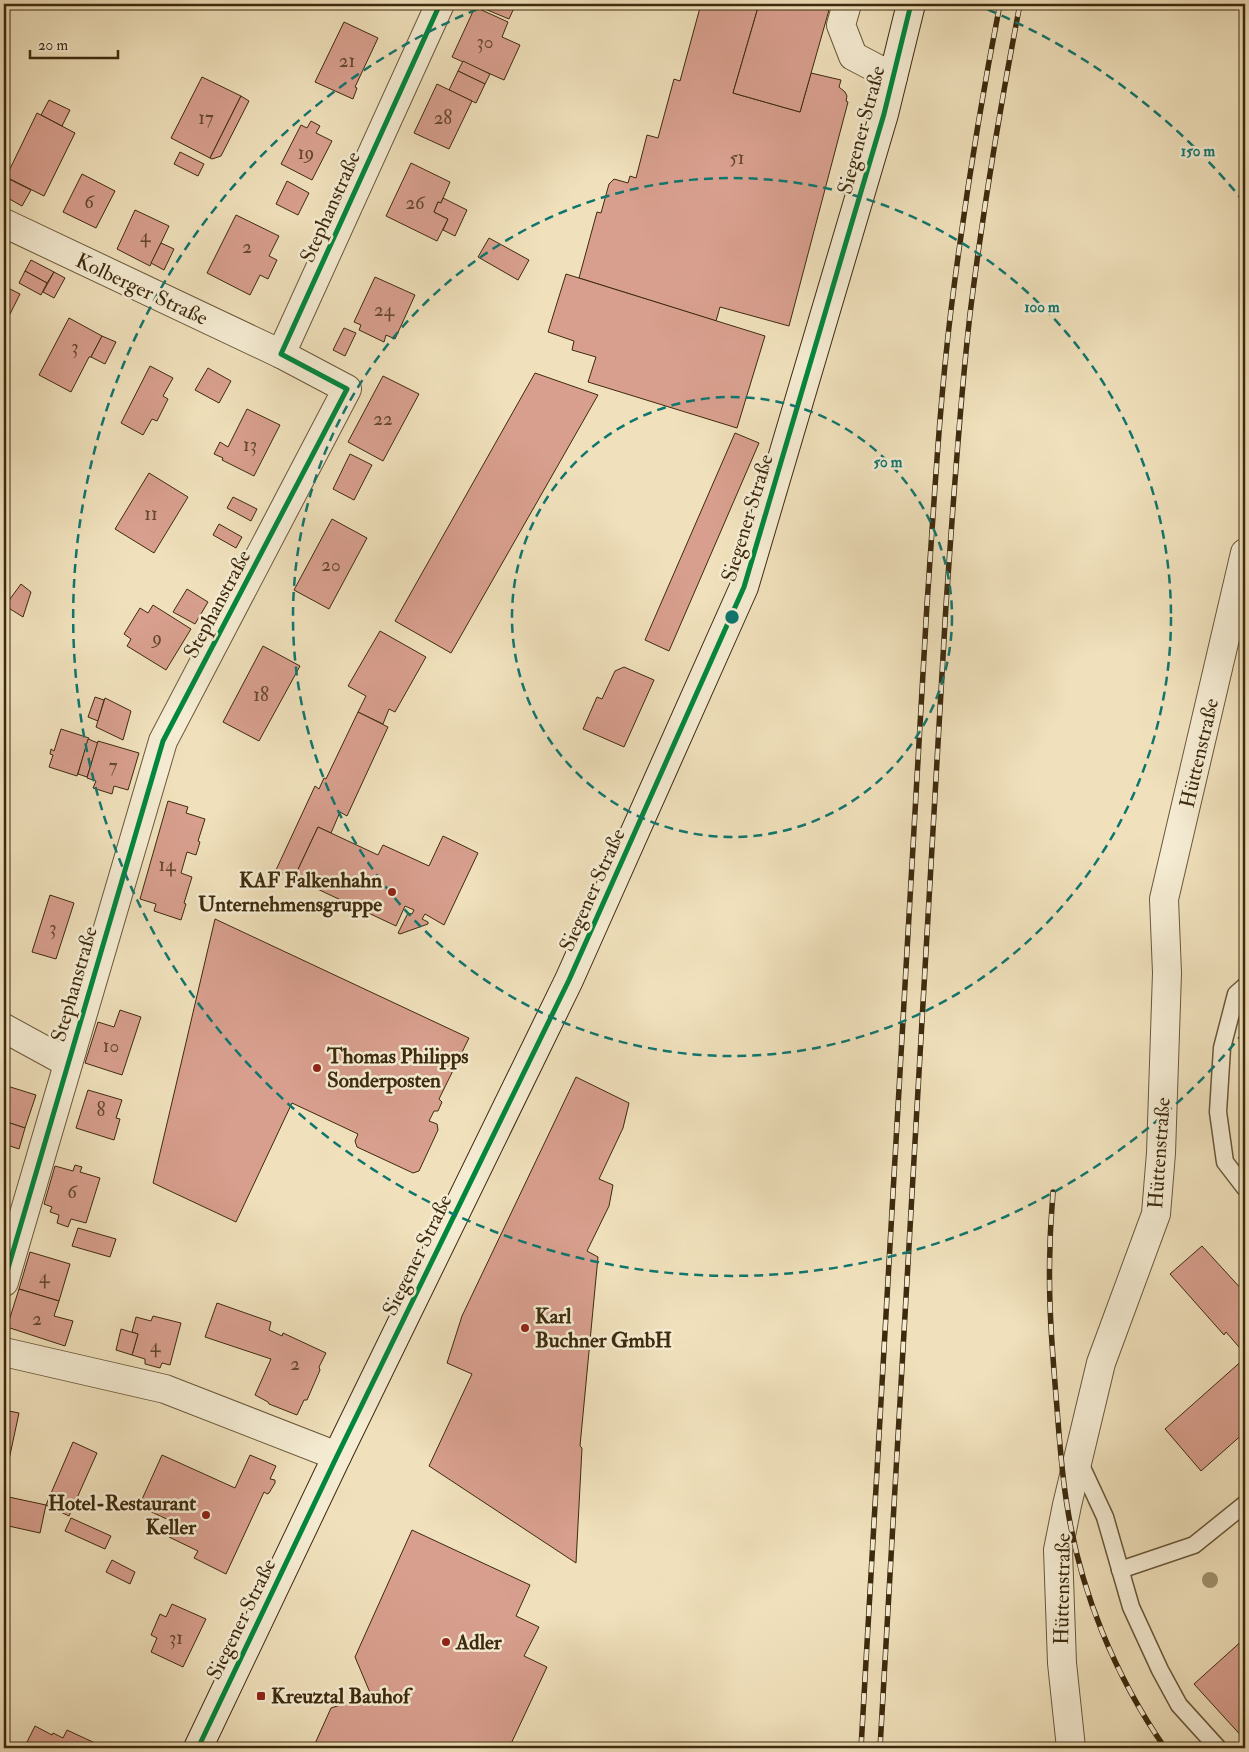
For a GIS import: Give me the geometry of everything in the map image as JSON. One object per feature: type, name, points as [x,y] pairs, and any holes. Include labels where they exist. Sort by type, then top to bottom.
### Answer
[{"type":"street","name":"Stephanstraße","points":[[4,1282],[163,740],[347,389],[281,354],[440,4]]},
{"type":"street","points":[[847,4],[841,25],[853,56],[893,77]]},
{"type":"street","name":"Siegener Straße","points":[[198,1748],[337,1456],[569,980],[744,587],[881,124],[911,4]]},
{"type":"street","name":"Kolberger Straße","points":[[4,223],[281,354]]},
{"type":"street","name":"Hüttenstraße","points":[[1071,1748],[1062,1663],[1058,1550],[1066,1505],[1101,1363],[1156,1214],[1161,1153],[1168,973],[1164,899],[1245,553]]},
{"type":"street","points":[[4,1028],[68,1063]]},
{"type":"street","points":[[4,1352],[165,1389],[337,1456]]},
{"type":"lane","points":[[1245,986],[1236,994],[1222,1048],[1218,1112],[1225,1162],[1245,1188]]},
{"type":"lane","points":[[1078,1459],[1105,1517],[1131,1607],[1160,1670],[1179,1705],[1218,1748]]},
{"type":"lane","points":[[1120,1570],[1194,1545],[1245,1504]]},
{"type":"building","points":[[487,4],[504,4],[514,8],[509,19],[485,9]]},
{"type":"building","points":[[701,4],[759,4],[733,93],[800,112],[811,73],[841,80],[839,87],[847,96],[846,101],[848,102],[789,326],[720,307],[716,321],[579,278],[597,212],[601,213],[609,184],[614,179],[628,183],[630,176],[636,178],[647,135],[658,138],[674,79],[680,81]]},
{"type":"building","points":[[759,4],[806,4],[829,10],[800,112],[733,93]]},
{"type":"building","points":[[475,7],[508,22],[502,37],[520,45],[504,80],[452,57]]},
{"type":"building","points":[[344,22],[378,38],[355,87],[357,88],[353,99],[315,82]]},
{"type":"building","points":[[463,61],[490,74],[485,84],[458,71]]},
{"type":"building","points":[[458,71],[485,84],[476,103],[449,90]]},
{"type":"building","points":[[202,77],[241,96],[210,158],[171,138]]},
{"type":"building","points":[[437,84],[472,101],[449,149],[414,133]]},
{"type":"building","points":[[241,96],[249,101],[221,156],[212,159],[210,158]]},
{"type":"building","points":[[49,100],[70,110],[62,126],[41,115]]},
{"type":"building","points":[[37,113],[75,133],[44,196],[6,177]]},
{"type":"building","points":[[311,121],[320,126],[316,133],[332,141],[312,180],[281,164],[301,125],[307,128]]},
{"type":"building","points":[[180,152],[204,164],[198,176],[174,164]]},
{"type":"building","points":[[411,163],[450,182],[441,203],[438,202],[434,212],[448,219],[437,241],[386,216]]},
{"type":"building","points":[[82,174],[115,191],[96,228],[63,212]]},
{"type":"building","points":[[9,179],[31,190],[22,206],[4,196]]},
{"type":"building","points":[[287,181],[309,193],[298,215],[276,204]]},
{"type":"building","points":[[443,198],[467,210],[455,236],[443,230],[448,219],[434,212],[438,202],[441,203]]},
{"type":"building","points":[[135,210],[169,226],[150,266],[117,249]]},
{"type":"building","points":[[236,215],[279,236],[269,256],[277,260],[268,279],[260,275],[250,295],[207,273]]},
{"type":"building","points":[[489,238],[529,260],[518,280],[478,257]]},
{"type":"building","points":[[161,243],[174,249],[164,270],[151,263]]},
{"type":"building","points":[[31,260],[54,272],[47,283],[25,271]]},
{"type":"building","points":[[25,271],[47,283],[41,295],[19,283]]},
{"type":"building","points":[[54,272],[65,278],[54,298],[43,292]]},
{"type":"building","points":[[566,274],[765,336],[737,428],[588,382],[596,357],[572,350],[574,341],[548,332]]},
{"type":"building","points":[[375,277],[415,295],[395,339],[386,335],[384,342],[359,330],[361,325],[354,322]]},
{"type":"building","points":[[4,286],[20,294],[4,326]]},
{"type":"building","points":[[69,318],[102,336],[71,392],[39,375]]},
{"type":"building","points":[[344,328],[356,333],[345,356],[333,350]]},
{"type":"building","points":[[102,336],[116,342],[105,364],[91,357]]},
{"type":"building","points":[[150,366],[173,378],[163,396],[168,399],[157,421],[152,419],[143,435],[121,423]]},
{"type":"building","points":[[208,368],[231,381],[219,403],[195,390]]},
{"type":"building","points":[[535,373],[598,395],[451,653],[395,621]]},
{"type":"building","points":[[383,376],[419,394],[383,461],[348,442]]},
{"type":"building","points":[[247,409],[280,425],[254,476],[214,454],[220,442],[228,447]]},
{"type":"building","points":[[735,433],[759,443],[669,651],[645,640]]},
{"type":"building","points":[[350,454],[372,465],[354,500],[333,489]]},
{"type":"building","points":[[149,473],[188,497],[154,553],[115,529]]},
{"type":"building","points":[[233,497],[257,509],[251,521],[227,508]]},
{"type":"building","points":[[332,519],[367,538],[329,609],[294,590]]},
{"type":"building","points":[[219,524],[242,537],[236,548],[213,535]]},
{"type":"building","points":[[21,584],[31,592],[23,617],[7,607],[10,599]]},
{"type":"building","points":[[187,589],[208,602],[195,624],[173,612]]},
{"type":"building","points":[[153,605],[191,629],[166,670],[127,646],[131,639],[124,634],[140,608],[148,613]]},
{"type":"building","points":[[380,631],[426,657],[395,712],[389,709],[383,724],[358,712],[366,696],[348,686]]},
{"type":"building","points":[[263,646],[300,666],[259,741],[223,722]]},
{"type":"building","points":[[624,667],[654,680],[624,747],[583,729],[597,697],[602,699],[615,671]]},
{"type":"building","points":[[95,697],[104,700],[98,721],[88,717]]},
{"type":"building","points":[[105,698],[131,711],[123,740],[96,727]]},
{"type":"building","points":[[358,712],[388,727],[347,816],[340,812],[331,833],[318,827],[294,878],[276,870],[315,786],[319,789],[324,778],[326,779]]},
{"type":"building","points":[[61,729],[89,738],[77,776],[49,767],[53,755],[50,754],[51,749],[54,751]]},
{"type":"building","points":[[88,739],[98,743],[87,777],[78,774]]},
{"type":"building","points":[[98,741],[139,753],[128,790],[114,786],[112,794],[93,788],[96,781],[87,778]]},
{"type":"building","points":[[168,801],[188,807],[186,813],[205,819],[196,855],[187,852],[181,873],[192,877],[181,920],[154,911],[156,904],[140,899]]},
{"type":"building","name":"KAF Falkenhahn Unternehmensgruppe","points":[[318,827],[378,855],[383,845],[429,866],[443,836],[478,853],[444,925],[425,914],[422,919],[428,922],[428,924],[400,934],[398,933],[408,913],[412,914],[414,910],[405,906],[396,926],[294,878]]},
{"type":"building","points":[[50,895],[74,903],[56,959],[32,952]]},
{"type":"building","name":"Thomas Philipps Sonderposten","points":[[215,919],[469,1038],[439,1099],[442,1102],[438,1111],[434,1111],[429,1121],[437,1124],[438,1130],[419,1171],[413,1173],[357,1147],[355,1141],[358,1134],[292,1103],[236,1222],[153,1183]]},
{"type":"building","points":[[120,1010],[141,1017],[122,1075],[85,1063],[98,1022],[114,1027]]},
{"type":"building","name":"Karl Buchner GmbH","points":[[576,1077],[629,1103],[623,1128],[599,1179],[613,1185],[609,1206],[587,1251],[598,1257],[580,1446],[582,1448],[576,1563],[429,1466],[472,1374],[447,1363],[462,1316]]},
{"type":"building","points":[[4,1085],[36,1095],[25,1128],[4,1121]]},
{"type":"building","points":[[88,1090],[122,1100],[116,1118],[120,1119],[114,1140],[76,1128]]},
{"type":"building","points":[[4,1121],[25,1128],[19,1149],[4,1144]]},
{"type":"building","points":[[75,1165],[82,1167],[80,1172],[100,1178],[86,1223],[71,1219],[68,1227],[57,1223],[59,1215],[50,1212],[52,1207],[44,1204],[55,1166],[73,1171]]},
{"type":"building","points":[[78,1228],[116,1239],[110,1257],[72,1246]]},
{"type":"building","points":[[1202,1246],[1245,1293],[1245,1354],[1226,1332],[1224,1335],[1170,1274]]},
{"type":"building","points":[[30,1252],[70,1264],[59,1301],[19,1289]]},
{"type":"building","points":[[19,1289],[59,1301],[54,1316],[73,1321],[65,1346],[7,1327]]},
{"type":"building","points":[[217,1303],[271,1322],[269,1330],[282,1336],[283,1333],[326,1353],[307,1400],[304,1400],[297,1415],[269,1404],[255,1395],[271,1359],[205,1337]]},
{"type":"building","points":[[153,1316],[181,1323],[170,1365],[162,1363],[160,1368],[145,1364],[145,1359],[132,1355],[138,1334],[132,1332],[136,1317],[151,1321]]},
{"type":"building","points":[[121,1329],[138,1334],[132,1355],[116,1350]]},
{"type":"building","points":[[1245,1358],[1245,1432],[1201,1471],[1165,1429]]},
{"type":"building","points":[[4,1410],[19,1413],[4,1483]]},
{"type":"building","points":[[73,1442],[97,1453],[69,1516],[46,1505]]},
{"type":"building","name":"Hotel-Restaurant Keller","points":[[162,1455],[235,1488],[250,1455],[276,1466],[270,1479],[275,1480],[275,1483],[269,1493],[264,1492],[226,1574],[194,1558],[198,1551],[169,1537],[175,1523],[139,1506]]},
{"type":"building","points":[[4,1496],[46,1505],[40,1533],[4,1525]]},
{"type":"building","points":[[71,1518],[111,1536],[105,1549],[65,1531]]},
{"type":"building","name":"Adler","points":[[412,1530],[530,1585],[516,1616],[539,1627],[524,1656],[547,1667],[509,1748],[313,1748],[331,1708],[371,1695],[355,1657]]},
{"type":"building","points":[[112,1560],[135,1572],[130,1584],[106,1572]]},
{"type":"building","points":[[172,1604],[206,1619],[183,1667],[151,1652],[157,1638],[151,1635],[160,1614],[166,1617]]},
{"type":"building","points":[[1245,1638],[1245,1740],[1194,1684]]},
{"type":"building","points":[[35,1726],[52,1735],[53,1733],[63,1738],[67,1730],[95,1743],[92,1748],[24,1748]]},
{"type":"railway","points":[[861,1748],[927,604],[940,420],[961,233],[979,118],[1000,4]]},
{"type":"railway","points":[[880,1748],[946,605],[959,423],[980,236],[1020,4]]},
{"type":"railway","points":[[1053,1192],[1050,1234],[1052,1341],[1062,1464],[1073,1537],[1091,1601],[1115,1662],[1130,1692],[1165,1748]]},
{"type":"cycle path","points":[[4,1282],[163,741],[347,389],[281,354],[440,4]]},
{"type":"cycle path","points":[[198,1748],[337,1456],[569,980],[744,587],[884,114],[911,4]]},
{"type":"place","name":"KAF Falkenhahn Unternehmensgruppe","points":[[392,892]]},
{"type":"place","name":"Thomas Philipps Sonderposten","points":[[317,1068]]},
{"type":"place","name":"Karl Buchner GmbH","points":[[525,1328]]},
{"type":"place","name":"Hotel-Restaurant Keller","points":[[206,1515]]},
{"type":"place","name":"Adler","points":[[446,1642]]},
{"type":"place","name":"Kreuztal Bauhof","points":[[261,1696]]}]
